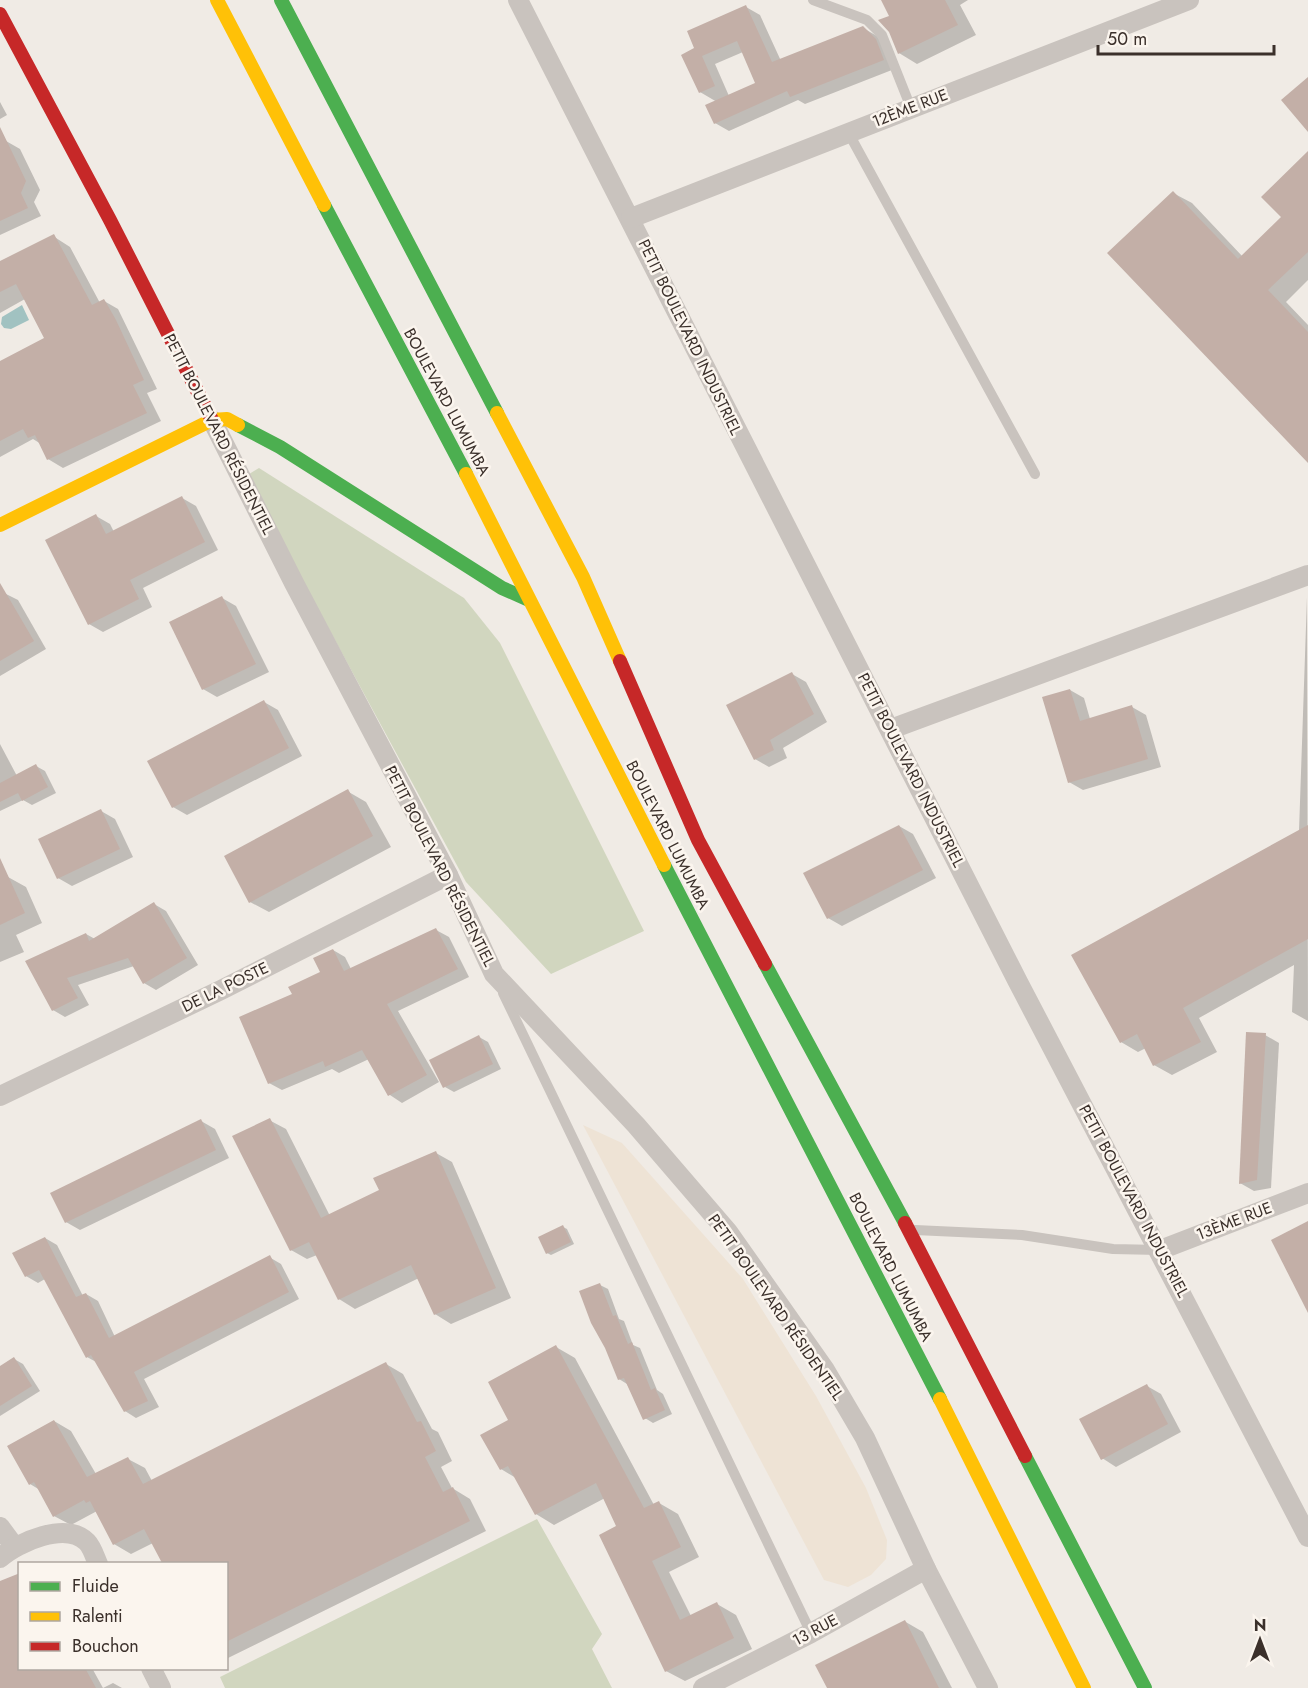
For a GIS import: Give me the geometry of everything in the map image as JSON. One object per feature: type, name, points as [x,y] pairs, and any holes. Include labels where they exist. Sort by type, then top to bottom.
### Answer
[{"type":"main road","name":"BOULEVARD LUMUMBA","points":[[217,0],[479,499],[527,599],[918,1355],[1084,1688]]},
{"type":"main road","name":"BOULEVARD LUMUMBA","points":[[281,0],[583,577],[698,840],[909,1230],[1145,1688]]},
{"type":"main road","name":"PETIT BOULEVARD RÉSIDENTIEL","points":[[0,14],[110,220],[212,420]]},
{"type":"main road","points":[[0,525],[212,420],[227,419],[280,447],[502,588],[527,599]]},
{"type":"street","name":"PETIT BOULEVARD INDUSTRIEL","points":[[518,0],[1018,981],[1308,1537]]},
{"type":"street","name":"12ÈME RUE","points":[[630,218],[1189,0]]},
{"type":"street","name":"PETIT BOULEVARD RÉSIDENTIEL","points":[[212,420],[294,583],[448,875],[494,974],[636,1125],[728,1232],[825,1370],[865,1438],[926,1569],[988,1688]]},
{"type":"street","points":[[891,729],[1308,574]]},
{"type":"street","name":"DE LA POSTE","points":[[0,1096],[221,990],[448,875]]},
{"type":"street","name":"13ÈME RUE","points":[[1160,1250],[1308,1193]]},
{"type":"street","points":[[0,1527],[7,1552],[56,1533],[75,1534],[88,1543],[98,1562]]},
{"type":"street","name":"13 RUE","points":[[703,1688],[811,1633],[926,1569]]},
{"type":"street","points":[[152,1670],[161,1688]]},
{"type":"lane","points":[[813,0],[867,20],[882,35],[911,108]]},
{"type":"lane","points":[[848,132],[1035,474]]},
{"type":"lane","points":[[494,974],[811,1633]]},
{"type":"lane","points":[[909,1230],[1022,1235],[1113,1250],[1160,1250]]},
{"type":"green space","points":[[259,468],[464,598],[500,643],[644,931],[551,974],[466,882],[246,476]]},
{"type":"green space","points":[[537,1519],[602,1634],[592,1649],[612,1688],[225,1688],[220,1677]]},
{"type":"shaded area","points":[[583,1125],[622,1143],[743,1279],[816,1396],[866,1488],[887,1540],[886,1559],[871,1575],[848,1587],[824,1580]]},
{"type":"water","points":[[22,305],[29,320],[11,329],[4,328],[1,324],[2,317]]},
{"type":"building","points":[[881,0],[945,0],[958,25],[898,54],[889,32],[878,20],[889,16]]},
{"type":"building","points":[[746,5],[772,62],[863,26],[876,39],[884,60],[790,97],[787,91],[714,124],[705,105],[755,83],[737,41],[702,56],[715,86],[699,93],[681,55],[694,48],[687,31]]},
{"type":"building","points":[[1308,77],[1308,132],[1281,100]]},
{"type":"building","points":[[0,127],[26,181],[21,193],[28,208],[0,221]]},
{"type":"building","points":[[1308,151],[1308,252],[1268,290],[1308,332],[1308,463],[1107,253],[1173,191],[1238,259],[1281,217],[1261,197]]},
{"type":"building","points":[[54,234],[92,305],[104,299],[116,320],[144,380],[133,385],[147,413],[47,460],[35,435],[28,438],[23,429],[0,441],[0,361],[44,338],[16,284],[0,292],[0,261]]},
{"type":"building","points":[[182,496],[205,542],[130,580],[139,599],[88,625],[45,540],[96,514],[106,534]]},
{"type":"building","points":[[0,583],[34,641],[0,661]]},
{"type":"building","points":[[222,596],[256,664],[202,690],[169,622]]},
{"type":"building","points":[[792,672],[814,714],[770,740],[774,750],[754,760],[726,705]]},
{"type":"building","points":[[1070,689],[1080,721],[1132,705],[1148,759],[1068,783],[1042,697]]},
{"type":"building","points":[[264,700],[289,748],[172,808],[147,761]]},
{"type":"building","points":[[36,764],[48,787],[22,801],[18,793],[0,802],[0,783]]},
{"type":"building","points":[[348,789],[373,836],[249,903],[224,856]]},
{"type":"building","points":[[101,809],[120,849],[57,879],[38,839]]},
{"type":"building","points":[[899,825],[923,870],[827,919],[803,873]]},
{"type":"building","points":[[1308,825],[1308,939],[1183,1008],[1201,1042],[1153,1066],[1137,1034],[1120,1043],[1071,955]]},
{"type":"building","points":[[0,858],[25,913],[0,925]]},
{"type":"building","points":[[154,902],[187,958],[143,984],[128,958],[67,978],[78,998],[52,1011],[25,961],[86,933],[89,941]]},
{"type":"building","points":[[436,928],[458,969],[387,1004],[427,1075],[388,1096],[362,1050],[325,1067],[323,1061],[268,1084],[239,1017],[292,994],[288,987],[320,972],[313,958],[333,949],[344,971]]},
{"type":"building","points":[[1246,1032],[1266,1033],[1257,1180],[1239,1184]]},
{"type":"building","points":[[479,1035],[493,1064],[443,1088],[429,1060]]},
{"type":"building","points":[[270,1118],[321,1218],[379,1190],[373,1178],[436,1151],[496,1288],[434,1315],[411,1265],[338,1300],[309,1242],[290,1251],[232,1136]]},
{"type":"building","points":[[201,1119],[216,1150],[65,1223],[50,1193]]},
{"type":"building","points":[[1308,1221],[1308,1313],[1271,1240]]},
{"type":"building","points":[[563,1225],[571,1242],[546,1254],[538,1237]]},
{"type":"building","points":[[45,1237],[76,1297],[86,1293],[109,1338],[270,1255],[289,1292],[134,1372],[148,1401],[124,1412],[91,1355],[86,1358],[39,1270],[25,1277],[12,1253]]},
{"type":"building","points":[[600,1283],[613,1316],[616,1315],[628,1344],[632,1342],[651,1390],[655,1388],[665,1410],[643,1420],[624,1378],[618,1380],[605,1348],[591,1323],[579,1291]]},
{"type":"building","points":[[556,1345],[644,1508],[659,1501],[681,1547],[652,1561],[680,1620],[717,1602],[734,1638],[665,1672],[599,1535],[616,1526],[596,1483],[535,1515],[508,1466],[500,1470],[480,1435],[508,1420],[488,1382]]},
{"type":"building","points":[[14,1357],[32,1386],[0,1406],[0,1366]]},
{"type":"building","points":[[386,1362],[417,1422],[421,1421],[436,1451],[425,1457],[443,1492],[453,1487],[470,1521],[228,1641],[228,1562],[161,1562],[144,1529],[113,1545],[90,1501],[86,1503],[84,1500],[53,1517],[34,1482],[29,1485],[7,1446],[54,1420],[87,1477],[128,1457],[143,1484]]},
{"type":"building","points":[[1147,1384],[1168,1424],[1101,1460],[1079,1419]]},
{"type":"building","points":[[18,1574],[18,1670],[86,1670],[96,1688],[0,1688],[0,1581]]},
{"type":"building","points":[[905,1620],[939,1688],[827,1688],[815,1665]]},
{"type":"traffic: fast","points":[[281,0],[497,413]]},
{"type":"traffic: fast","points":[[324,205],[466,474]]},
{"type":"traffic: fast","points":[[238,425],[280,447],[502,588],[527,599]]},
{"type":"traffic: fast","points":[[664,865],[940,1399]]},
{"type":"traffic: fast","points":[[765,964],[905,1223]]},
{"type":"traffic: fast","points":[[1025,1456],[1145,1688]]},
{"type":"traffic: slow","points":[[217,0],[324,205]]},
{"type":"traffic: slow","points":[[497,413],[583,577],[620,661]]},
{"type":"traffic: slow","points":[[0,525],[212,420],[227,419],[238,425]]},
{"type":"traffic: slow","points":[[466,474],[664,865]]},
{"type":"traffic: slow","points":[[940,1399],[1084,1688]]},
{"type":"traffic: jam","points":[[0,14],[110,220],[212,420]]},
{"type":"traffic: jam","points":[[620,661],[698,840],[765,964]]},
{"type":"traffic: jam","points":[[905,1223],[1025,1456]]}]
